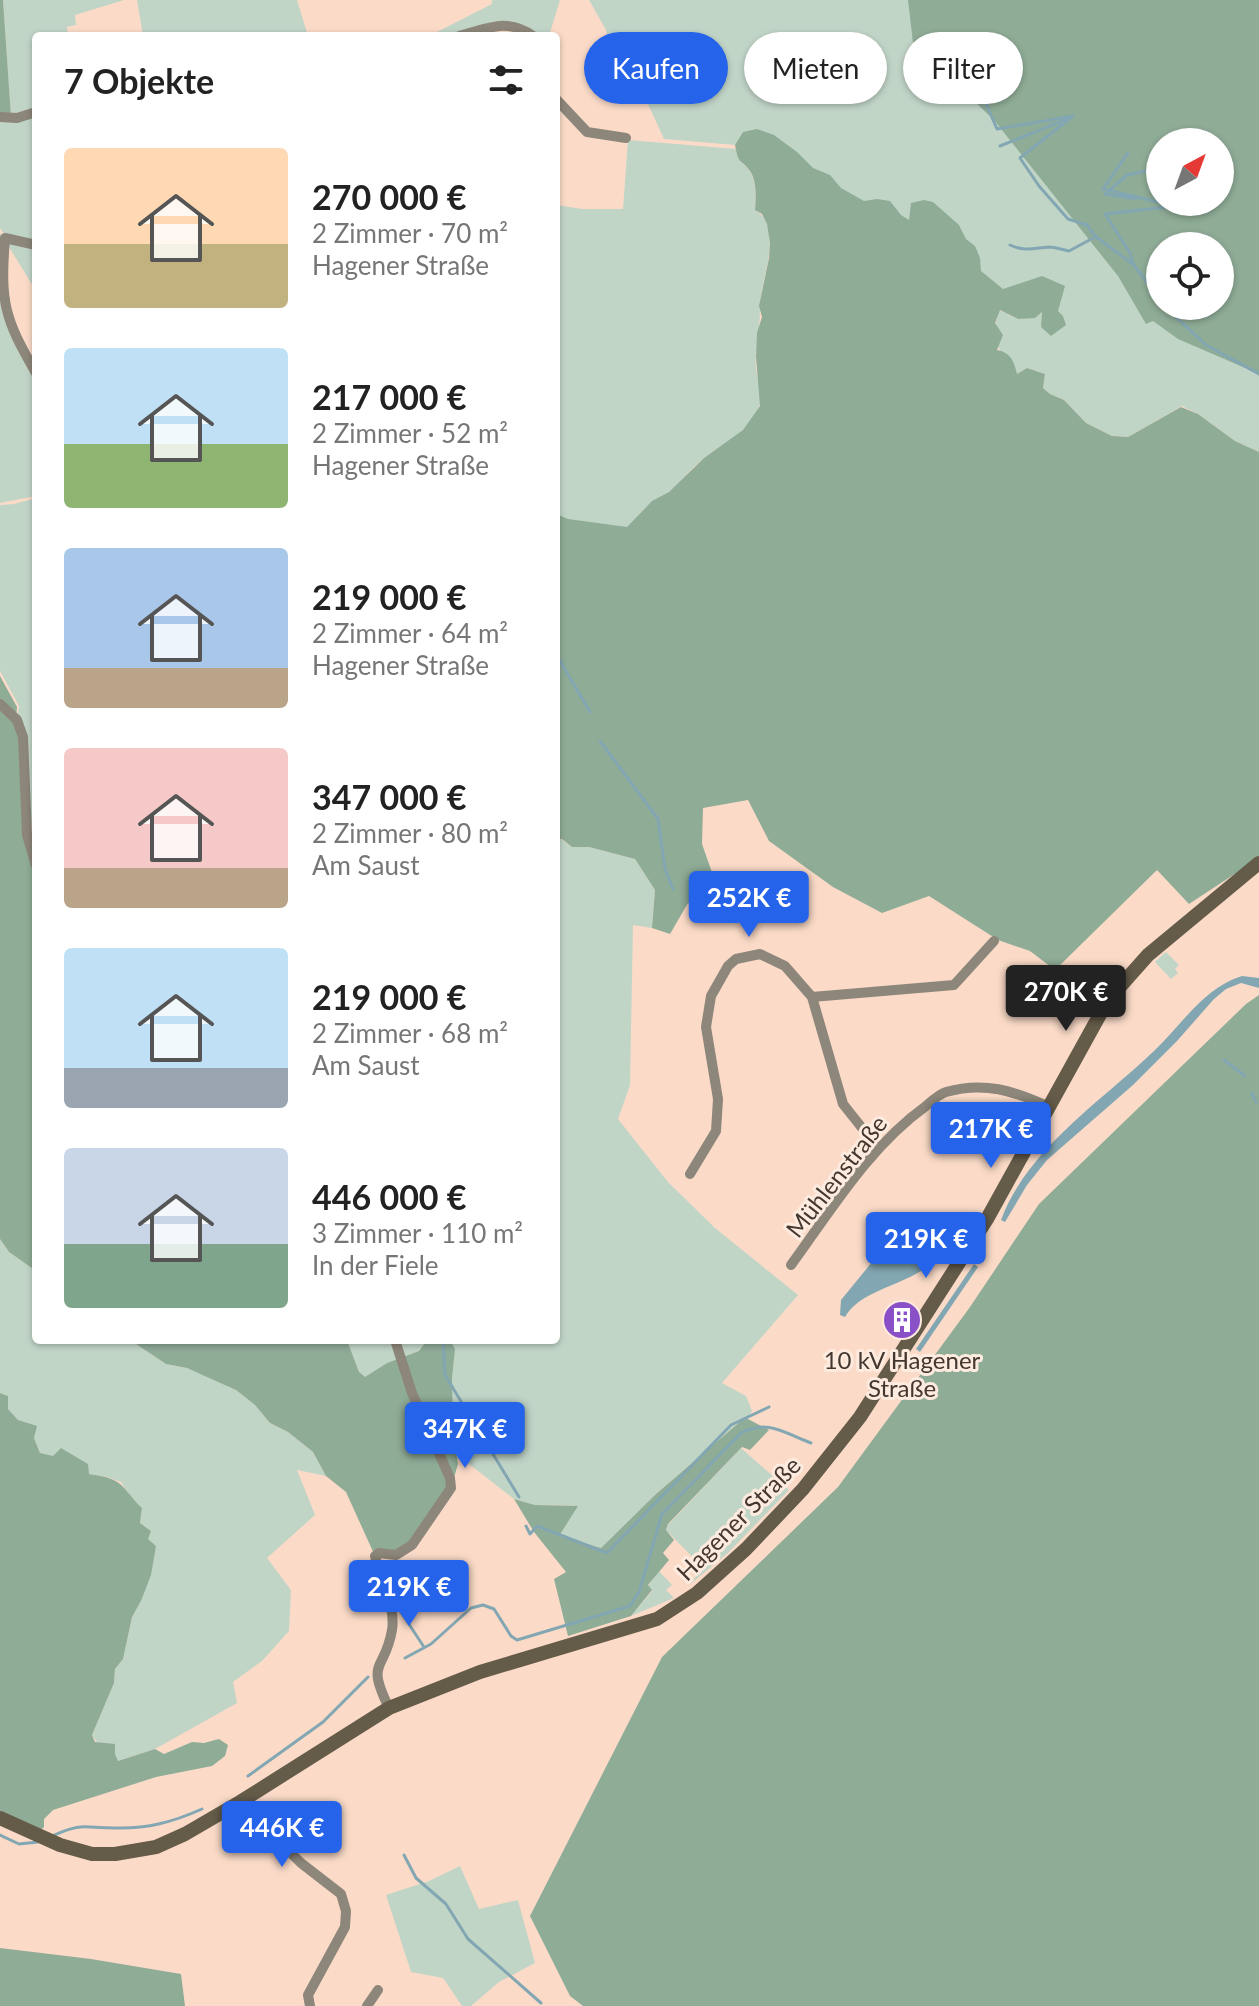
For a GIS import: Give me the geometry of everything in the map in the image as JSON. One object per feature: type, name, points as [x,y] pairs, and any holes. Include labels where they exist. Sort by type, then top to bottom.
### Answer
[{"type":"main road","name":"Hagener Straße","points":[[0,1818],[34,1835],[92,1854],[115,1854],[156,1847],[240,1802],[389,1708],[480,1672],[657,1619],[685,1602],[709,1583],[803,1489],[860,1417],[987,1219],[1086,1037],[1122,982],[1183,925],[1259,863]]},
{"type":"street","points":[[475,32],[506,24],[527,32]]},
{"type":"street","points":[[560,103],[587,132],[626,138]]},
{"type":"street","points":[[0,117],[17,118],[32,113]]},
{"type":"street","points":[[32,244],[3,234],[5,311],[32,366]]},
{"type":"street","points":[[0,704],[17,720],[23,737],[27,835],[32,852]]},
{"type":"street","points":[[812,997],[954,985],[994,941]]},
{"type":"street","points":[[690,1174],[716,1131],[718,1099],[706,1027],[711,996],[720,977],[736,959],[760,954],[774,958],[785,966],[812,997],[843,1104],[878,1148]]},
{"type":"street","name":"Mühlenstraße","points":[[791,1265],[878,1148],[903,1122],[944,1092],[980,1087],[1014,1091],[1047,1106]]},
{"type":"street","points":[[389,1708],[376,1682],[377,1666],[392,1629],[389,1605],[375,1556],[379,1553],[403,1553],[412,1545],[451,1488],[450,1478],[412,1393],[396,1344]]},
{"type":"street","points":[[240,1802],[301,1863],[341,1894],[346,1911],[345,1927],[308,1995],[310,2006]]},
{"type":"street","points":[[367,2006],[378,1990]]},
{"type":"green space","points":[[0,0],[3,0],[11,116],[0,116]]},
{"type":"green space","points":[[3,0],[124,0],[75,15],[76,25],[67,27],[68,32],[32,32],[32,112],[11,116]]},
{"type":"green space","points":[[137,0],[297,0],[307,32],[142,32]]},
{"type":"green space","points":[[492,0],[560,0],[550,32],[525,32],[506,22],[468,32],[437,32],[492,4]]},
{"type":"green space","points":[[589,0],[1259,0],[1259,452],[1235,441],[1182,406],[1128,437],[1112,436],[1086,423],[1064,400],[1043,388],[1045,374],[1027,368],[1017,374],[1001,352],[995,330],[999,310],[1018,319],[966,268],[560,658],[560,206],[623,209],[628,140],[736,149],[739,160],[753,179],[755,210],[764,218],[770,242],[756,355],[760,404],[740,433],[704,458],[636,518],[778,418],[775,202],[738,141],[735,145],[664,139],[648,104],[728,104],[728,32],[606,32]]},
{"type":"green space","points":[[908,0],[1259,0],[1259,374],[1178,339],[1153,321],[1146,324],[1118,276],[994,120],[977,104],[1023,104],[1023,32],[912,32]]},
{"type":"green space","points":[[32,114],[32,243],[6,237],[0,228],[0,119]]},
{"type":"green space","points":[[757,129],[774,135],[813,168],[830,175],[841,188],[864,201],[890,201],[909,220],[911,203],[924,200],[933,202],[959,225],[966,239],[975,246],[981,271],[1003,289],[1042,276],[1065,286],[1058,311],[1066,325],[1051,336],[1041,327],[1042,312],[1035,318],[1018,319],[1000,310],[995,323],[1003,335],[997,350],[1011,358],[1017,374],[1027,368],[1045,374],[1043,388],[1064,400],[1086,423],[1112,436],[1128,437],[1181,407],[1198,414],[1235,441],[1259,452],[1259,858],[1189,904],[1157,870],[1055,970],[1030,951],[998,940],[929,896],[882,913],[833,887],[769,841],[748,800],[703,808],[702,844],[714,878],[713,899],[700,912],[688,903],[670,934],[652,928],[655,890],[635,859],[589,847],[572,847],[560,839],[560,516],[627,527],[652,501],[669,492],[704,458],[743,430],[760,406],[757,333],[762,317],[759,306],[770,243],[767,224],[762,214],[755,210],[756,190],[752,175],[739,159],[735,145],[743,132]]},
{"type":"green space","points":[[0,233],[3,238],[2,299],[32,368],[32,497],[0,503]]},
{"type":"green space","points":[[8,242],[32,247],[32,284]]},
{"type":"green space","points":[[32,499],[32,829],[17,718],[19,706],[0,671],[0,505]]},
{"type":"green space","points":[[0,676],[17,707],[27,835],[32,852],[32,1268],[9,1252],[0,1239]]},
{"type":"green space","points":[[560,839],[572,847],[589,847],[635,859],[655,890],[652,928],[633,925],[630,1085],[618,1119],[668,1182],[715,1228],[798,1295],[722,1383],[746,1396],[752,1411],[748,1419],[742,1420],[656,1494],[601,1548],[559,1536],[577,1506],[535,1505],[514,1499],[464,1460],[457,1459],[452,1418],[452,1344],[560,1344]]},
{"type":"green space","points":[[1166,952],[1179,965],[1175,969],[1178,973],[1171,979],[1155,962]]},
{"type":"green space","points":[[1259,995],[1259,2006],[583,2006],[570,1996],[530,1916],[662,1657],[838,1487],[970,1307],[1039,1204],[1246,1004]]},
{"type":"green space","points":[[0,1239],[9,1252],[32,1268],[32,1344],[136,1344],[166,1364],[187,1368],[236,1390],[255,1405],[270,1423],[288,1432],[313,1452],[326,1476],[297,1470],[315,1515],[267,1558],[291,1590],[289,1631],[262,1661],[233,1682],[237,1703],[155,1749],[118,1761],[92,1735],[114,1683],[115,1669],[123,1659],[132,1617],[141,1601],[156,1546],[147,1539],[151,1531],[140,1523],[142,1508],[121,1482],[88,1474],[40,1453],[34,1438],[8,1409],[8,1396],[0,1393]]},
{"type":"green space","points":[[136,1344],[348,1344],[359,1372],[365,1377],[387,1363],[419,1351],[424,1344],[452,1344],[455,1349],[453,1437],[458,1464],[451,1488],[412,1545],[375,1556],[346,1492],[326,1476],[313,1452],[288,1432],[270,1423],[255,1405],[236,1390],[187,1368],[166,1364]]},
{"type":"green space","points":[[348,1344],[396,1344],[401,1358],[387,1363],[365,1378],[359,1372]]},
{"type":"green space","points":[[398,1344],[424,1344],[419,1351],[403,1357]]},
{"type":"green space","points":[[0,1393],[8,1396],[8,1409],[18,1420],[37,1426],[34,1438],[40,1453],[53,1456],[61,1448],[88,1464],[89,1474],[120,1484],[142,1508],[140,1523],[151,1531],[148,1539],[156,1546],[151,1575],[132,1617],[123,1659],[115,1669],[114,1683],[92,1735],[95,1742],[115,1744],[118,1761],[155,1749],[164,1754],[192,1742],[219,1739],[228,1745],[225,1756],[212,1766],[156,1777],[53,1810],[44,1819],[44,1827],[34,1835],[0,1818]]},
{"type":"green space","points":[[748,1419],[769,1430],[750,1450],[742,1447],[668,1524],[666,1530],[674,1540],[663,1553],[669,1560],[648,1585],[652,1590],[631,1616],[568,1636],[554,1579],[566,1572],[534,1532],[514,1499],[535,1505],[578,1506],[559,1536],[601,1548],[656,1494],[742,1420]]},
{"type":"green space","points":[[741,1448],[789,1490],[728,1553],[688,1586],[703,1568],[666,1530]]},
{"type":"green space","points":[[659,1571],[672,1585],[666,1590],[674,1598],[631,1616],[652,1591],[648,1586]]},
{"type":"green space","points":[[460,1866],[479,1909],[518,1900],[535,1963],[499,1982],[471,2006],[462,2006],[443,1978],[411,1972],[386,1895],[429,1881]]},
{"type":"green space","points":[[0,1948],[181,1974],[185,2006],[0,2006]]},
{"type":"water","points":[[1242,976],[1259,978],[1259,988],[1241,983],[1226,989],[1214,999],[1133,1085],[1047,1160],[1027,1185],[1005,1222],[1001,1220],[1013,1194],[1047,1148],[1155,1050],[1205,997]]},
{"type":"water","points":[[913,1212],[942,1238],[945,1247],[922,1270],[866,1297],[845,1317],[840,1315],[841,1300]]},
{"type":"water","points":[[974,1264],[978,1267],[920,1352],[916,1349]]},
{"type":"waterway","points":[[986,104],[997,129],[1073,116],[1020,158],[1068,219],[1087,225],[1095,236],[1134,265],[1146,281]]},
{"type":"waterway","points":[[1000,146],[1067,119]]},
{"type":"waterway","points":[[1128,153],[1103,189],[1175,206],[1105,214],[1133,263]]},
{"type":"waterway","points":[[1136,199],[1105,194],[1127,175],[1146,171]]},
{"type":"waterway","points":[[1010,245],[1025,249],[1049,247],[1069,251],[1095,237]]},
{"type":"waterway","points":[[1179,320],[1206,345],[1259,374]]},
{"type":"waterway","points":[[560,661],[590,712]]},
{"type":"waterway","points":[[600,741],[658,819],[665,869],[673,889]]},
{"type":"waterway","points":[[1224,1060],[1245,1076]]},
{"type":"waterway","points":[[1252,1093],[1256,1102]]},
{"type":"waterway","points":[[443,1344],[445,1375],[519,1497]]},
{"type":"waterway","points":[[526,1526],[530,1534],[537,1526],[607,1553],[731,1425],[769,1407]]},
{"type":"waterway","points":[[405,1658],[431,1644],[471,1608],[483,1605],[494,1609],[511,1636],[517,1640],[630,1606],[639,1592],[662,1514],[741,1433],[768,1427],[811,1443]]},
{"type":"waterway","points":[[393,1600],[424,1647]]},
{"type":"waterway","points":[[248,1776],[323,1722],[368,1677]]},
{"type":"waterway","points":[[52,1836],[77,1827],[149,1826],[202,1809]]},
{"type":"waterway","points":[[0,1835],[19,1844],[38,1842]]},
{"type":"waterway","points":[[404,1855],[416,1878],[446,1904],[468,1939],[541,2003]]},
{"type":"place","name":"10 kV Hagener Straße","points":[[902,1320]]}]
